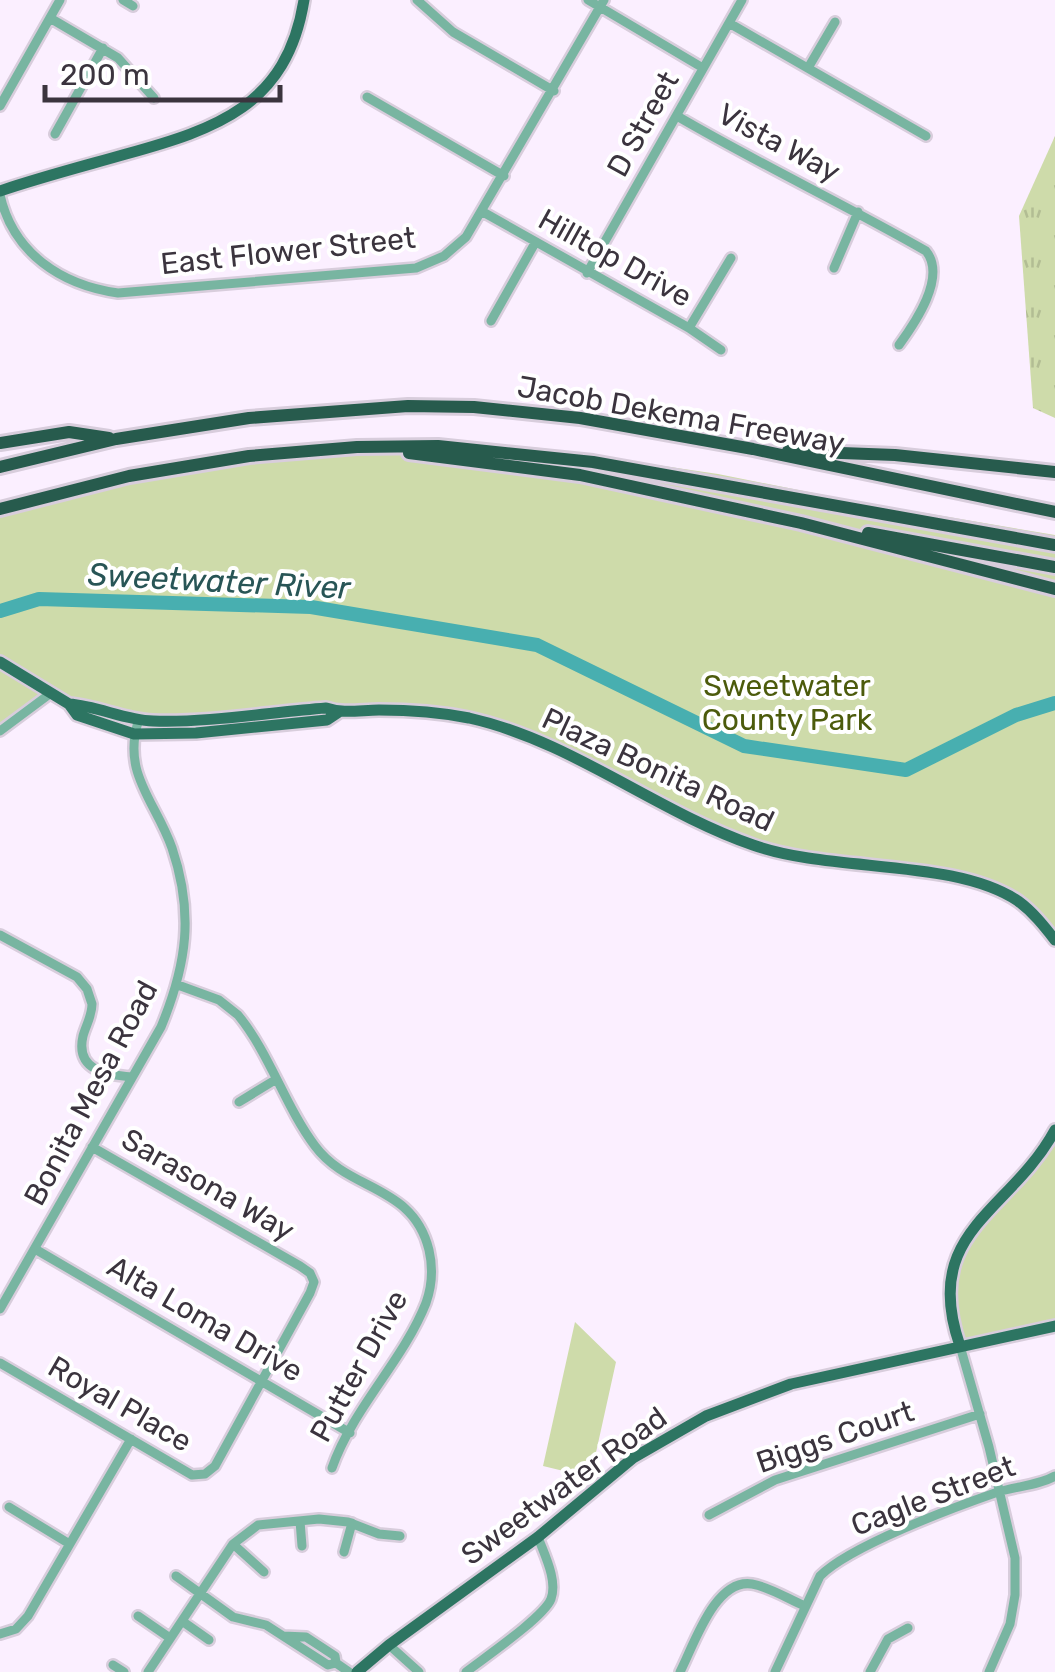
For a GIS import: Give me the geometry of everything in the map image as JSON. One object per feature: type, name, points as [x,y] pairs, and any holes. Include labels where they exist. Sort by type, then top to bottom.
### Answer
[{"type":"highway","name":"Jacob Dekema Freeway","points":[[0,467],[116,439],[249,418],[408,406],[474,408],[580,418],[753,449],[1055,512]]},
{"type":"highway","points":[[0,443],[70,432],[116,439]]},
{"type":"highway","name":"Jacob Dekema Freeway","points":[[1,509],[146,473],[249,456],[357,447],[438,446],[536,454],[1055,545]]},
{"type":"highway","points":[[357,447],[561,472],[801,523],[1055,589]]},
{"type":"highway","points":[[753,449],[895,455],[1055,472]]},
{"type":"highway","points":[[801,523],[961,548],[1055,568]]},
{"type":"main road","points":[[0,193],[194,136],[232,116],[280,66],[296,32],[304,0]]},
{"type":"main road","name":"Plaza Bonita Road","points":[[0,662],[69,704],[138,719],[326,708],[339,712],[394,710],[447,714],[523,734],[710,829],[754,846],[817,861],[966,879],[998,890],[1034,914],[1055,940]]},
{"type":"main road","name":"Plaza Bonita Road","points":[[69,704],[77,715],[134,734],[196,733],[327,720],[339,712]]},
{"type":"main road","points":[[960,1346],[950,1291],[959,1250],[978,1219],[1017,1183],[1055,1130]]},
{"type":"main road","name":"Sweetwater Road","points":[[357,1672],[538,1536],[633,1458],[706,1416],[791,1384],[1055,1326]]},
{"type":"street","points":[[0,106],[60,0]]},
{"type":"street","points":[[417,0],[453,32],[554,91]]},
{"type":"street","points":[[588,0],[602,4],[703,68]]},
{"type":"street","name":"D Street","points":[[587,272],[742,0]]},
{"type":"street","name":"East Flower Street","points":[[0,193],[12,228],[27,251],[64,279],[95,290],[118,293],[406,270],[435,261],[466,238],[602,4]]},
{"type":"street","points":[[50,18],[118,58],[154,98]]},
{"type":"street","points":[[808,68],[835,22]]},
{"type":"street","points":[[729,23],[926,136]]},
{"type":"street","points":[[55,134],[102,48]]},
{"type":"street","points":[[367,97],[504,176]]},
{"type":"street","name":"Vista Way","points":[[677,116],[766,168],[858,212],[926,251],[933,259],[934,273],[921,316],[899,346]]},
{"type":"street","name":"Hilltop Drive","points":[[482,212],[689,328],[721,350]]},
{"type":"street","points":[[834,268],[858,212]]},
{"type":"street","points":[[491,321],[535,243]]},
{"type":"street","points":[[689,328],[731,258]]},
{"type":"street","points":[[0,732],[51,693]]},
{"type":"street","name":"Bonita Mesa Road","points":[[1,1304],[161,1026],[178,985],[185,946],[185,904],[170,845],[135,770],[134,734],[138,719]]},
{"type":"street","points":[[0,935],[80,980],[92,1004],[82,1041],[88,1064],[95,1072],[132,1078]]},
{"type":"street","name":"Putter Drive","points":[[178,985],[232,1008],[244,1022],[316,1148],[344,1171],[400,1202],[417,1222],[428,1248],[431,1278],[424,1307],[332,1468]]},
{"type":"street","points":[[239,1102],[275,1080]]},
{"type":"street","name":"Sarasona Way","points":[[92,1147],[310,1273],[314,1282],[310,1293],[261,1382]]},
{"type":"street","name":"Alta Loma Drive","points":[[35,1249],[350,1433]]},
{"type":"street","points":[[960,1346],[1015,1558],[1015,1595],[1006,1635],[989,1672]]},
{"type":"street","name":"Royal Place","points":[[0,1363],[192,1475],[205,1474],[215,1466],[261,1382]]},
{"type":"street","name":"Biggs Court","points":[[710,1515],[775,1480],[980,1414]]},
{"type":"street","points":[[0,1634],[16,1629],[28,1616],[131,1439]]},
{"type":"street","name":"Cagle Street","points":[[774,1672],[820,1576],[851,1553],[999,1492],[1055,1476]]},
{"type":"street","points":[[8,1507],[68,1543]]},
{"type":"street","points":[[300,1521],[302,1546]]},
{"type":"street","points":[[153,1670],[233,1544],[258,1525],[300,1521],[352,1523],[379,1534],[400,1536]]},
{"type":"street","points":[[344,1552],[352,1523]]},
{"type":"street","points":[[466,1672],[540,1614],[551,1600],[550,1573],[538,1536]]},
{"type":"street","points":[[233,1544],[264,1572]]},
{"type":"street","points":[[176,1576],[232,1617],[266,1624],[284,1636],[306,1637],[335,1656],[336,1664],[349,1672]]},
{"type":"street","points":[[680,1672],[716,1602],[733,1586],[752,1584],[804,1606]]},
{"type":"street","points":[[138,1616],[170,1638]]},
{"type":"street","points":[[182,1621],[209,1640]]},
{"type":"street","points":[[870,1672],[888,1639],[908,1628]]},
{"type":"street","points":[[389,1645],[419,1672]]},
{"type":"street","points":[[114,1665],[124,1672]]},
{"type":"green space","points":[[1055,136],[1055,418],[1033,408],[1019,216]]},
{"type":"green space","name":"Sweetwater County Park","points":[[438,443],[541,448],[718,474],[1055,535],[1055,939],[1042,922],[988,886],[768,850],[499,726],[370,710],[171,730],[133,730],[93,717],[48,691],[0,731],[0,509],[249,456]]},
{"type":"green space","points":[[1055,1131],[1055,1326],[960,1346],[955,1333],[956,1261]]},
{"type":"green space","points":[[575,1322],[616,1362],[595,1457],[589,1457],[576,1474],[543,1466]]},
{"type":"waterway","name":"Sweetwater River","points":[[0,611],[39,599],[311,607],[537,645],[744,746],[906,770],[1016,715],[1055,703]]}]
